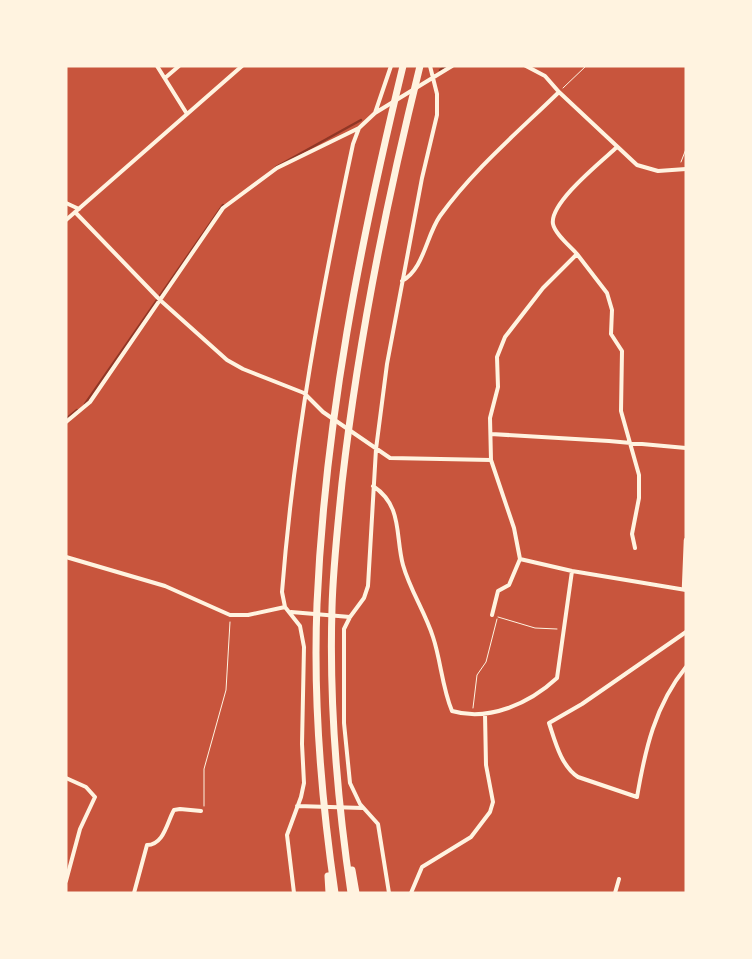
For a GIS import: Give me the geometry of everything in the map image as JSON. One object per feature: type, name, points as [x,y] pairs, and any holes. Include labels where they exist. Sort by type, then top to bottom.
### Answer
[{"type":"highway","points":[[329,893],[318,715],[317,605],[331,434],[350,306],[368,213],[403,66]]},
{"type":"highway","points":[[351,893],[335,756],[331,678],[332,606],[347,440],[367,310],[407,118],[420,66]]},
{"type":"highway","points":[[325,823],[335,893]]},
{"type":"highway","points":[[343,825],[356,893]]},
{"type":"street","points":[[158,66],[187,114]]},
{"type":"street","points":[[165,78],[179,66]]},
{"type":"street","points":[[66,220],[242,66]]},
{"type":"street","points":[[376,113],[390,66]]},
{"type":"street","points":[[389,893],[378,824],[363,808],[350,783],[344,723],[343,636],[350,617],[364,598],[368,586],[376,449],[402,281],[437,115],[437,94],[430,66]]},
{"type":"street","points":[[66,422],[90,402],[159,299],[224,208],[277,168],[358,128],[376,113],[452,66]]},
{"type":"street","points":[[526,66],[545,76],[559,92],[642,168],[658,171],[686,169]]},
{"type":"street","points":[[402,281],[412,276],[433,226],[472,176],[559,92]]},
{"type":"street","points":[[294,893],[287,835],[304,783],[302,744],[304,647],[300,626],[285,606],[282,592],[286,533],[304,394],[329,259],[358,128]]},
{"type":"street","points":[[617,147],[561,201],[552,218],[553,227],[603,285],[611,302],[611,334],[622,351],[621,411],[636,464],[639,487],[632,534],[635,548]]},
{"type":"street","points":[[66,203],[79,209]]},
{"type":"street","points":[[75,212],[159,299],[227,360],[243,369],[304,394],[323,412],[390,458],[491,460]]},
{"type":"street","points":[[492,615],[498,591],[509,585],[520,559],[514,528],[491,460],[490,418],[498,387],[498,357],[504,337],[543,288],[577,254]]},
{"type":"street","points":[[491,434],[630,442],[686,448]]},
{"type":"street","points":[[373,486],[390,501],[397,524],[403,564],[433,638],[442,667],[446,696],[452,711],[485,714],[521,702],[548,686],[557,678],[572,571]]},
{"type":"street","points":[[520,559],[572,571],[685,590],[686,540]]},
{"type":"street","points":[[66,557],[171,589],[194,598],[212,609],[230,615],[248,615],[285,606]]},
{"type":"street","points":[[291,612],[350,617]]},
{"type":"street","points":[[686,632],[582,704],[549,723],[558,750],[572,773],[578,777],[637,797],[644,752],[657,715],[671,687],[686,667]]},
{"type":"street","points":[[411,893],[422,868],[450,848],[467,840],[475,833],[490,812],[493,802],[486,765],[485,714]]},
{"type":"street","points":[[66,778],[86,787],[95,797],[80,829],[66,881]]},
{"type":"street","points":[[297,806],[363,808]]},
{"type":"street","points":[[134,893],[147,845],[155,844],[160,840],[174,810],[201,811]]},
{"type":"street","points":[[616,893],[619,879]]},
{"type":"path","points":[[559,92],[586,66]]},
{"type":"path","points":[[679,168],[686,149]]},
{"type":"path","points":[[201,811],[205,805],[204,769],[226,690],[230,615]]},
{"type":"path","points":[[472,714],[477,676],[486,662],[497,619],[492,615]]},
{"type":"path","points":[[492,615],[535,628],[563,630]]},
{"type":"waterway","points":[[440,70],[446,66]]},
{"type":"waterway","points":[[276,167],[361,120]]},
{"type":"waterway","points":[[85,404],[223,205]]},
{"type":"waterway","points":[[66,419],[77,410]]}]
